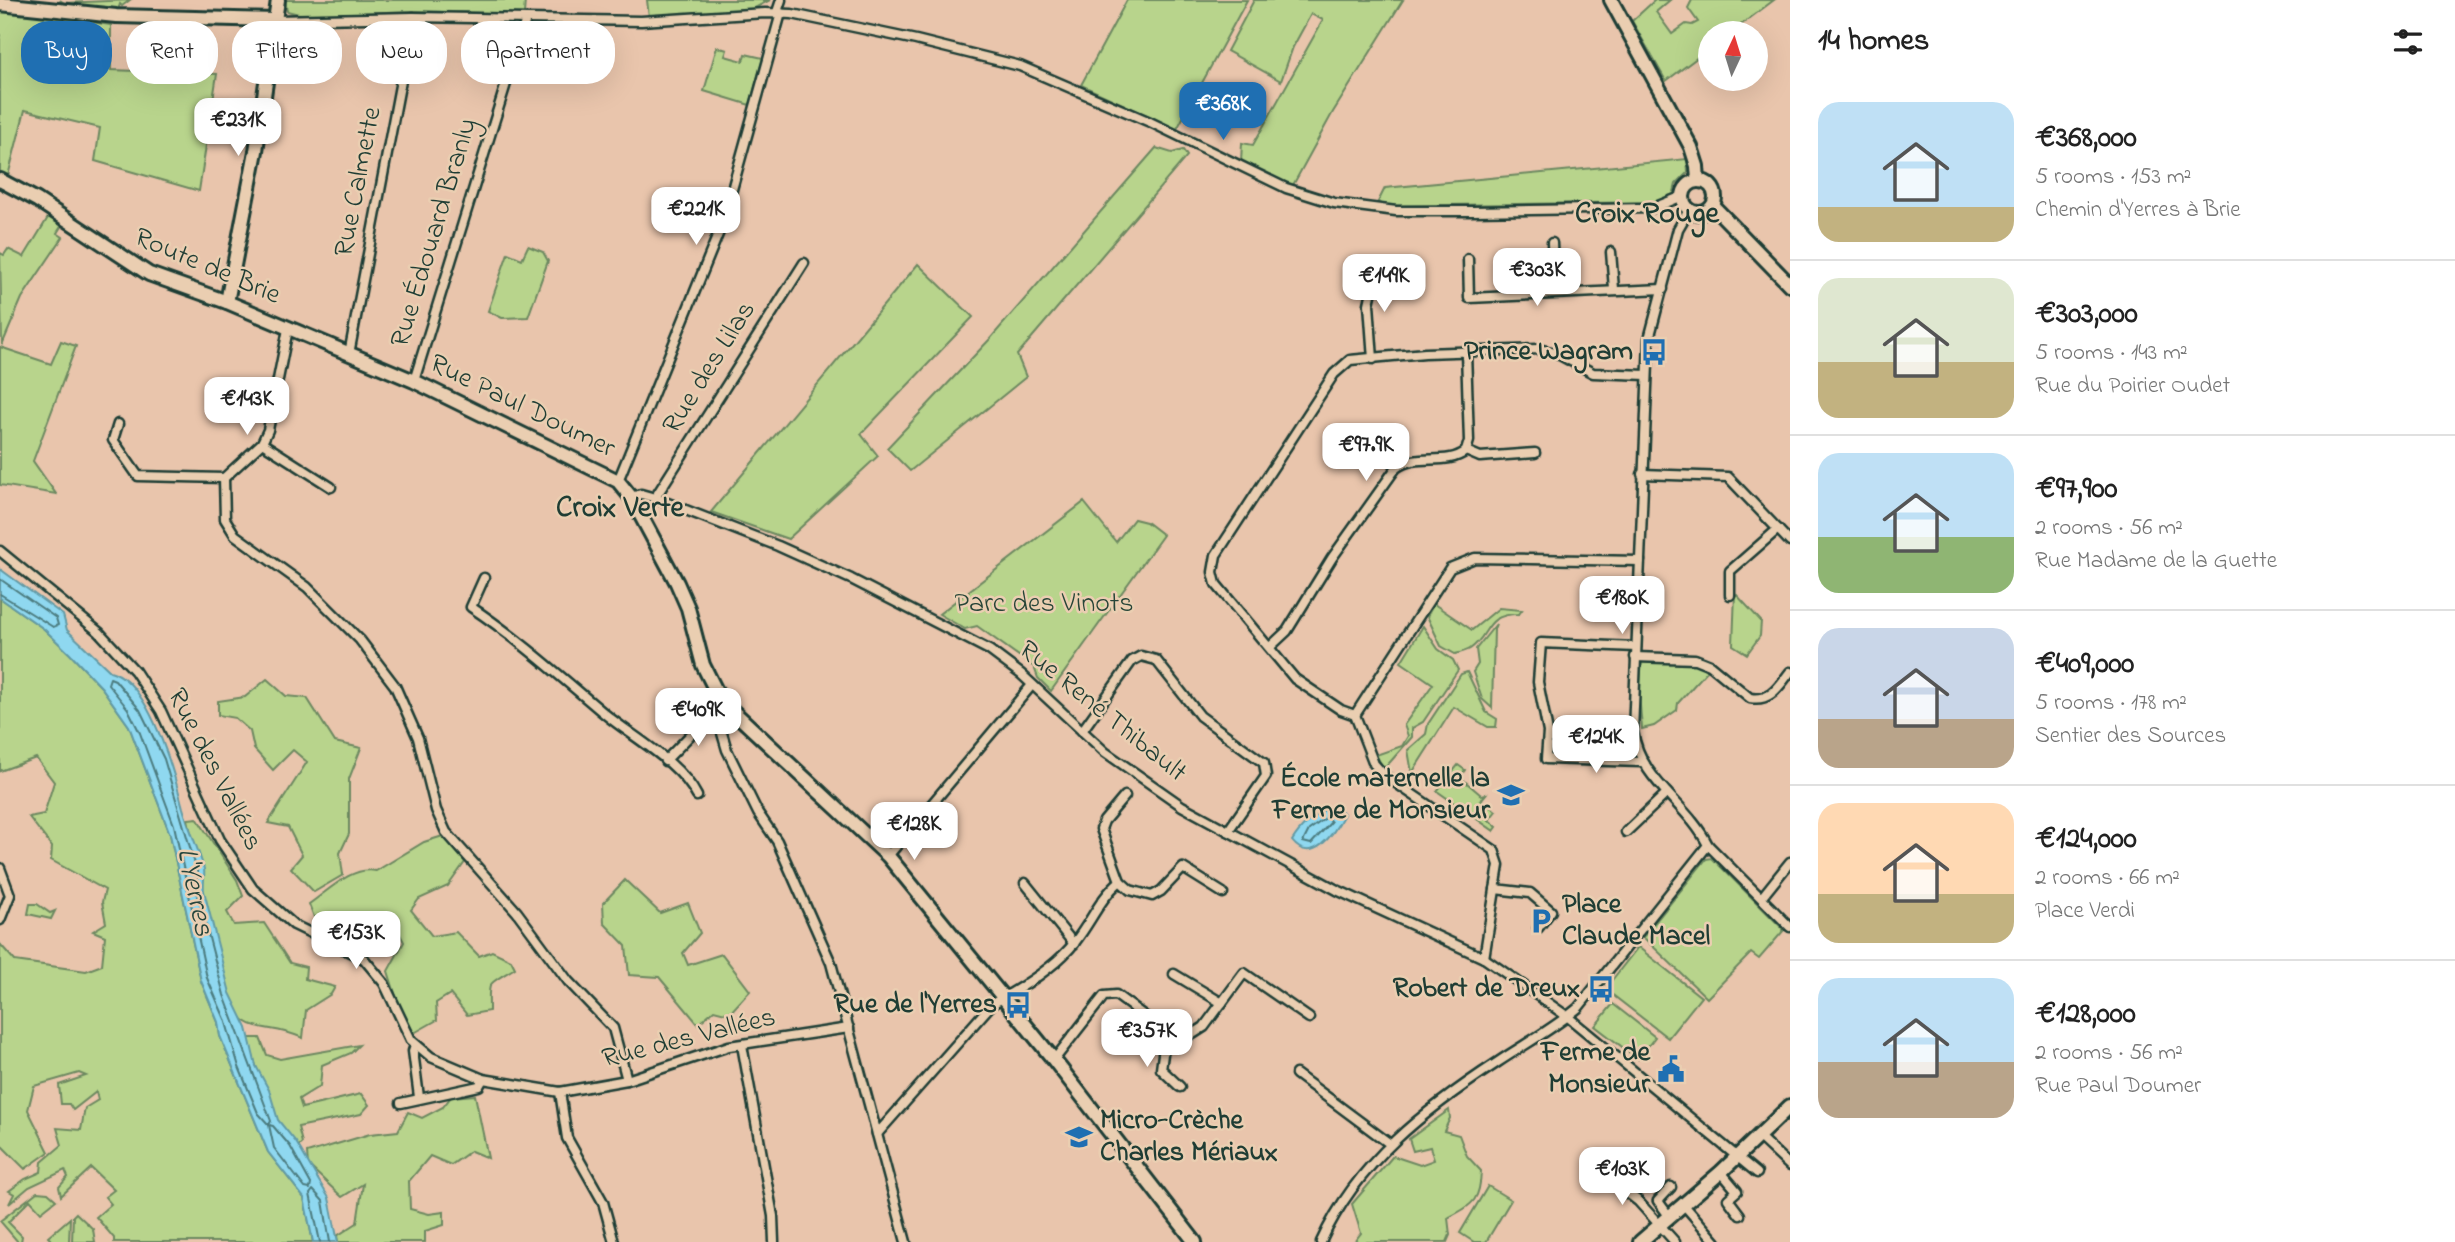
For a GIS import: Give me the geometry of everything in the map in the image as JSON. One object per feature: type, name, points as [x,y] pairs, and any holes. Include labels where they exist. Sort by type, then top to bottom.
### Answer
[{"type":"street","points":[[227,302],[256,151],[278,0]]},
{"type":"street","points":[[618,481],[723,222],[781,0]]},
{"type":"street","points":[[1611,0],[1691,147],[1698,181]]},
{"type":"street","points":[[0,4],[42,5],[174,20],[413,17],[641,21],[779,13],[916,40],[1020,66],[1150,122],[1286,188],[1334,202],[1396,211],[1486,211],[1653,208],[1683,196]]},
{"type":"street","name":"Rue Calmette","points":[[349,354],[413,17]]},
{"type":"street","name":"Rue Édouard Branly","points":[[414,381],[526,19]]},
{"type":"street","name":"Route de Brie","points":[[0,180],[37,200],[146,272],[227,302],[288,329]]},
{"type":"street","points":[[1689,210],[1683,196],[1686,188],[1698,181]]},
{"type":"street","points":[[1698,181],[1712,187],[1715,196],[1713,206]]},
{"type":"street","points":[[1689,210],[1699,213],[1713,206]]},
{"type":"street","points":[[1713,206],[1790,285]]},
{"type":"street","points":[[1689,210],[1678,229],[1649,339],[1633,732],[1641,762],[1699,827],[1708,845],[1790,927]]},
{"type":"street","points":[[1552,243],[1554,293]]},
{"type":"street","points":[[1611,252],[1614,289]]},
{"type":"street","points":[[1468,259],[1469,298],[1614,289],[1663,289]]},
{"type":"street","name":"Rue des Lilas","points":[[655,498],[804,263]]},
{"type":"street","points":[[1373,359],[1369,304],[1377,268]]},
{"type":"street","points":[[118,424],[113,440],[138,476],[225,478],[262,443],[276,402],[288,329]]},
{"type":"street","name":"Rue Paul Doumer","points":[[288,329],[414,381],[618,481],[631,497],[677,583],[688,608],[703,665],[720,699],[888,856],[1054,1060],[1195,1242]]},
{"type":"street","points":[[1484,958],[1499,865],[1494,849],[1384,775],[1374,764],[1355,715],[1341,710],[1295,679],[1271,646],[1216,584],[1213,572],[1216,555],[1334,374],[1350,360],[1538,349],[1556,353],[1593,373],[1647,375]]},
{"type":"street","points":[[1271,646],[1302,610],[1388,476],[1409,461],[1456,458],[1466,451],[1469,440],[1466,352]]},
{"type":"street","points":[[262,443],[331,487]]},
{"type":"street","points":[[1466,451],[1480,457],[1535,453]]},
{"type":"street","points":[[1642,474],[1728,477],[1790,542]]},
{"type":"street","points":[[225,478],[225,519],[235,535],[307,587],[360,640],[396,686],[418,738],[436,810],[446,832],[517,912],[568,981],[612,1028],[627,1080]]},
{"type":"street","name":"Rue René Thibault","points":[[631,497],[641,494],[655,498],[778,546],[851,579],[989,650],[1032,685],[1082,732],[1144,780],[1228,831],[1337,890],[1484,958],[1568,1017],[1757,1173]]},
{"type":"street","points":[[1730,595],[1730,571],[1779,529]]},
{"type":"street","name":"Rue des Vallées","points":[[0,551],[99,632],[135,671],[161,711],[220,840],[253,889],[294,925],[364,959],[384,983],[415,1045],[431,1057],[483,1079],[560,1092],[627,1080],[742,1045],[849,1028]]},
{"type":"street","points":[[1355,715],[1450,568],[1460,561],[1475,558],[1640,561]]},
{"type":"street","points":[[484,578],[471,607],[518,639],[665,761],[692,786],[697,796]]},
{"type":"street","points":[[1636,647],[1541,643],[1538,682],[1548,732],[1546,759],[1641,762]]},
{"type":"street","points":[[1082,732],[1132,661],[1141,656],[1156,660],[1200,716],[1264,763],[1266,776],[1228,831]]},
{"type":"street","points":[[1635,657],[1695,659],[1710,666],[1750,698],[1758,700],[1772,695],[1790,672]]},
{"type":"street","points":[[888,856],[1032,685]]},
{"type":"street","points":[[720,699],[716,713],[742,782],[777,841],[838,984],[906,1242]]},
{"type":"street","points":[[665,761],[709,716],[716,713]]},
{"type":"street","points":[[1626,832],[1667,793]]},
{"type":"street","points":[[1125,796],[1104,821],[1101,829],[1120,881],[1130,890],[1152,895],[1161,891],[1183,868],[1223,893]]},
{"type":"street","points":[[1321,1242],[1332,1216],[1406,1128],[1568,1017],[1708,845]]},
{"type":"street","points":[[1762,897],[1790,862]]},
{"type":"street","points":[[0,868],[10,895],[0,920]]},
{"type":"street","points":[[877,1134],[992,1004],[1012,995],[1074,944],[1109,890],[1120,881]]},
{"type":"street","points":[[1025,883],[1074,944]]},
{"type":"street","points":[[1495,889],[1530,893],[1551,911],[1538,928]]},
{"type":"street","points":[[1054,1060],[1104,996],[1116,995],[1166,1032],[1193,1034],[1204,1027],[1244,973],[1309,1018]]},
{"type":"street","points":[[1174,974],[1222,1003]]},
{"type":"street","points":[[1166,1032],[1161,1069],[1180,1087]]},
{"type":"street","points":[[415,1045],[412,1051],[419,1097]]},
{"type":"street","points":[[742,1045],[774,1216],[774,1242]]},
{"type":"street","points":[[1296,1074],[1390,1144]]},
{"type":"street","points":[[401,1103],[479,1086],[483,1079]]},
{"type":"street","points":[[560,1092],[568,1138],[603,1202],[614,1242]]},
{"type":"street","points":[[1640,1242],[1721,1172],[1790,1106]]},
{"type":"street","points":[[1757,1135],[1790,1166]]},
{"type":"street","points":[[1600,1172],[1665,1220]]},
{"type":"street","points":[[1721,1172],[1737,1191],[1728,1199],[1740,1215]]},
{"type":"street","points":[[1671,1187],[1658,1201],[1675,1242]]},
{"type":"street","points":[[1684,1205],[1716,1242]]},
{"type":"green space","points":[[60,0],[64,3],[130,0],[122,6],[120,4],[118,10],[64,6]]},
{"type":"green space","points":[[285,0],[525,0],[524,14],[414,11],[303,15],[287,11]]},
{"type":"green space","points":[[647,0],[770,0],[751,10],[649,17]]},
{"type":"green space","points":[[1127,0],[1247,0],[1177,129],[1081,85]]},
{"type":"green space","points":[[1254,0],[1403,0],[1333,112],[1292,187],[1241,162],[1242,143],[1253,145],[1323,20],[1311,14],[1293,47],[1281,81],[1227,51]]},
{"type":"green space","points":[[1655,0],[1670,0],[1656,12],[1672,34],[1686,24],[1698,22],[1698,57],[1666,81],[1632,21]]},
{"type":"green space","points":[[1692,0],[1774,0],[1746,21],[1698,22],[1688,8]]},
{"type":"green space","points":[[0,9],[83,21],[21,21],[21,84],[112,84],[112,70],[126,71],[126,84],[215,84],[199,191],[95,161],[100,128],[25,110],[8,176],[0,172]]},
{"type":"green space","points":[[717,47],[727,50],[725,56],[743,61],[745,54],[763,58],[750,105],[704,91]]},
{"type":"green space","points":[[1156,148],[1172,153],[1183,150],[1187,156],[1017,355],[1026,377],[910,471],[887,448],[990,339]]},
{"type":"green space","points":[[1687,159],[1688,172],[1676,184],[1673,196],[1658,202],[1376,206],[1385,188]]},
{"type":"green space","points":[[49,216],[62,225],[57,233],[63,237],[22,298],[2,345],[0,253],[4,255],[8,249],[24,257]]},
{"type":"green space","points":[[528,246],[543,252],[548,261],[528,317],[502,318],[488,311],[508,253],[522,259]]},
{"type":"green space","points":[[918,264],[973,317],[861,434],[878,456],[788,539],[711,512]]},
{"type":"green space","points":[[61,341],[76,346],[33,461],[56,494],[0,485],[0,347],[51,364]]},
{"type":"green space","name":"Parc des Vinots","points":[[1084,502],[1116,542],[1134,519],[1146,522],[1163,535],[1051,691],[1038,678],[1034,667],[977,626],[965,629],[939,614]]},
{"type":"green space","points":[[1735,593],[1761,621],[1760,636],[1747,654],[1733,645]]},
{"type":"green space","points":[[0,598],[44,629],[70,654],[102,688],[129,726],[170,834],[201,981],[218,1022],[220,1036],[268,1152],[304,1198],[313,1242],[114,1242],[114,1238],[96,1217],[111,1204],[105,1197],[114,1190],[91,1168],[61,1196],[59,1187],[68,1177],[65,1170],[29,1187],[9,1204],[14,1194],[9,1191],[25,1179],[41,1172],[42,1162],[62,1145],[57,1128],[81,1130],[85,1108],[98,1100],[96,1092],[73,1110],[69,1104],[61,1104],[59,1085],[86,1076],[79,1073],[34,1086],[28,1110],[49,1152],[25,1169],[0,1144],[0,944],[15,961],[86,971],[102,965],[105,936],[93,931],[106,923],[102,902],[105,890],[51,860],[52,847],[29,817],[44,814],[54,782],[36,758],[0,771]]},
{"type":"green space","points":[[1434,604],[1472,630],[1499,608],[1522,610],[1519,614],[1507,615],[1493,621],[1477,643],[1470,649],[1455,654],[1441,646],[1427,616]]},
{"type":"green space","points":[[1496,624],[1492,708],[1482,699],[1473,672],[1478,664],[1476,649]]},
{"type":"green space","points":[[1423,626],[1438,649],[1453,660],[1458,670],[1423,722],[1412,728],[1412,737],[1384,769],[1376,755],[1402,746],[1408,736],[1404,725],[1433,684],[1401,662]]},
{"type":"green space","points":[[1700,659],[1700,665],[1707,671],[1678,703],[1677,710],[1654,726],[1642,729],[1639,694],[1642,660]]},
{"type":"green space","points":[[1467,672],[1486,712],[1497,719],[1496,727],[1488,727],[1454,707],[1412,773],[1408,750],[1426,734],[1428,724],[1461,674]]},
{"type":"green space","points":[[267,679],[286,696],[307,698],[335,742],[361,748],[349,779],[349,834],[340,853],[343,875],[314,892],[291,868],[302,855],[288,827],[268,823],[307,762],[293,750],[273,770],[254,749],[250,731],[235,718],[218,715],[218,701],[245,697]]},
{"type":"green space","points":[[1458,765],[1465,770],[1460,777],[1481,795],[1486,794],[1481,800],[1496,811],[1489,820],[1497,827],[1494,831],[1437,791]]},
{"type":"green space","points":[[197,818],[237,880],[243,896],[227,912],[234,925],[264,923],[290,963],[306,967],[305,979],[335,987],[331,994],[306,1010],[303,1038],[248,1023],[231,1006],[223,991],[188,819]]},
{"type":"green space","points":[[443,836],[465,862],[448,886],[419,899],[411,910],[432,936],[456,932],[479,956],[492,951],[511,960],[515,968],[498,978],[489,988],[489,1011],[467,1015],[450,994],[436,1003],[437,1020],[414,1033],[399,1006],[388,971],[404,942],[395,925],[352,943],[334,919],[314,917],[309,904],[349,876],[367,870],[376,871],[424,842]]},
{"type":"green space","points":[[1712,858],[1784,930],[1759,959],[1751,953],[1707,998],[1643,937],[1706,859]]},
{"type":"green space","points":[[625,880],[660,913],[688,903],[700,933],[683,953],[688,965],[722,954],[750,991],[729,1014],[714,1010],[698,1024],[659,977],[629,975],[626,946],[604,923],[603,903]]},
{"type":"green space","points":[[30,904],[37,904],[50,913],[55,911],[51,919],[28,914]]},
{"type":"green space","points":[[1638,947],[1701,997],[1668,1038],[1605,989]]},
{"type":"green space","points":[[1613,1004],[1655,1037],[1638,1059],[1595,1026]]},
{"type":"green space","points":[[248,1038],[260,1038],[267,1055],[280,1059],[359,1045],[351,1053],[322,1065],[320,1086],[299,1099],[302,1108],[361,1094],[369,1105],[361,1114],[298,1127],[302,1143],[290,1154],[272,1122]]},
{"type":"green space","points":[[475,1095],[488,1158],[471,1151],[451,1165],[430,1156],[409,1181],[410,1209],[429,1214],[444,1212],[444,1225],[425,1231],[425,1242],[338,1242],[337,1236],[357,1223],[363,1184],[342,1197],[308,1165],[307,1153],[370,1134],[398,1131],[408,1112],[422,1118],[443,1107],[451,1097]]},
{"type":"green space","points":[[1449,1110],[1450,1118],[1444,1131],[1459,1135],[1467,1156],[1481,1171],[1477,1196],[1464,1209],[1448,1218],[1450,1235],[1447,1242],[1354,1242],[1361,1233],[1352,1204],[1393,1156],[1420,1165],[1434,1160],[1430,1147],[1413,1151],[1409,1139]]},
{"type":"green space","points":[[1488,1186],[1511,1200],[1486,1242],[1474,1242],[1460,1233]]},
{"type":"green space","points":[[37,1192],[48,1193],[56,1200],[41,1212],[30,1200],[8,1222],[22,1236],[21,1242],[18,1242],[0,1221]]},
{"type":"green space","points":[[76,1213],[93,1229],[95,1242],[72,1242],[73,1216]]},
{"type":"green space","points":[[70,1218],[69,1242],[53,1242],[48,1237]]},
{"type":"water","name":"L'Yerres","points":[[0,569],[63,615],[67,630],[110,671],[124,678],[148,710],[166,752],[204,869],[204,891],[230,993],[247,1028],[256,1066],[269,1090],[278,1120],[296,1142],[329,1198],[338,1242],[313,1242],[304,1198],[268,1152],[220,1036],[218,1022],[201,981],[170,834],[129,726],[102,688],[70,654],[44,629],[0,598]]},
{"type":"water","points":[[1326,809],[1340,809],[1344,814],[1322,844],[1315,849],[1300,848],[1292,841],[1295,836]]},
{"type":"place","name":"Prince Wagram","points":[[1654,352]]},
{"type":"place","name":"École maternelle la Ferme de Monsieur","points":[[1511,795]]},
{"type":"place","name":"Place Claude Macel","points":[[1541,921]]},
{"type":"place","name":"Robert de Dreux","points":[[1601,989]]},
{"type":"place","name":"Rue de l'Yerres","points":[[1018,1005]]},
{"type":"place","name":"Ferme de Monsieur","points":[[1671,1069]]},
{"type":"place","name":"Micro-Crèche Charles Mériaux","points":[[1079,1137]]},
{"type":"district","name":"Croix Rouge","points":[[1647,215]]},
{"type":"district","name":"Croix Verte","points":[[620,509]]}]
